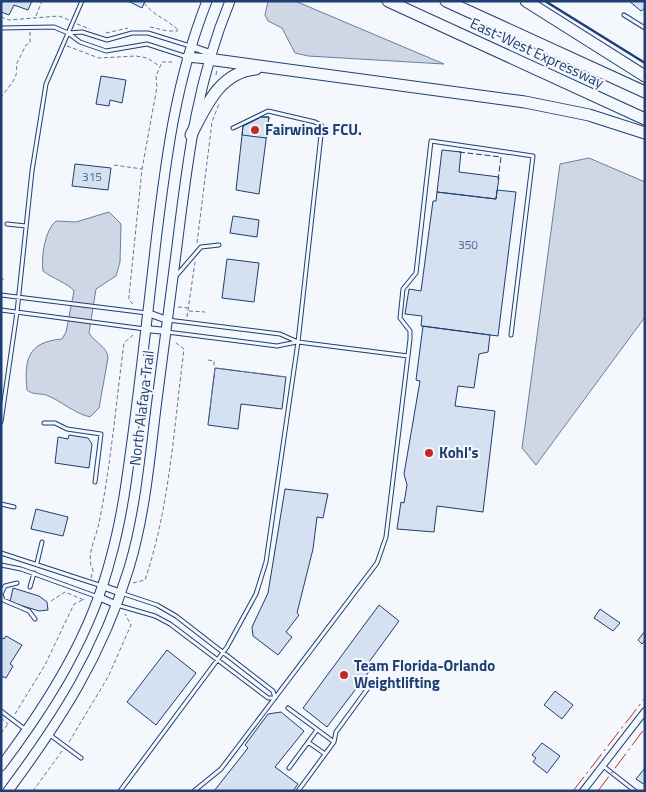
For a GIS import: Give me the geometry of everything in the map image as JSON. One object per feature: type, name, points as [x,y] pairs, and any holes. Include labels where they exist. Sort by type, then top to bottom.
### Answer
[{"type":"highway","name":"East-West Expressway","points":[[388,1],[645,119]]},
{"type":"highway","name":"East-West Expressway","points":[[446,1],[645,92]]},
{"type":"highway","points":[[526,1],[645,76]]},
{"type":"highway","points":[[209,56],[271,67],[525,102],[589,115],[645,133]]},
{"type":"highway","points":[[191,135],[218,87],[246,70],[271,67]]},
{"type":"main road","name":"North Alafaya Trail","points":[[1,766],[27,731],[67,667],[98,597],[111,558],[123,504],[169,139],[190,46],[207,1]]},
{"type":"main road","name":"North Alafaya Trail","points":[[8,791],[50,734],[97,654],[121,593],[143,510],[191,135],[209,56],[230,1]]},
{"type":"main road","points":[[187,57],[209,56]]},
{"type":"street","points":[[190,46],[209,56]]},
{"type":"street","points":[[148,313],[167,320]]},
{"type":"street","points":[[146,329],[166,332]]},
{"type":"street","points":[[102,586],[121,593]]},
{"type":"street","points":[[98,597],[117,605]]},
{"type":"street","points":[[583,791],[645,711]]},
{"type":"lane","points":[[1,422],[46,84],[82,1]]},
{"type":"lane","points":[[624,15],[645,28]]},
{"type":"lane","points":[[1,28],[54,27],[68,33],[80,42],[106,51],[147,44],[187,57]]},
{"type":"lane","points":[[68,33],[82,32],[107,40],[132,33],[148,33],[190,46]]},
{"type":"lane","points":[[120,791],[223,652],[256,594],[266,562],[298,342],[322,126],[315,122],[268,112],[233,128]]},
{"type":"lane","points":[[194,791],[221,769],[377,563],[386,537],[408,356],[410,331],[400,318],[404,289],[416,273],[432,141],[533,156],[511,335]]},
{"type":"lane","points":[[7,224],[26,226]]},
{"type":"lane","points":[[173,280],[201,247],[219,245]]},
{"type":"lane","points":[[1,295],[148,313]]},
{"type":"lane","points":[[1,310],[146,329]]},
{"type":"lane","points":[[167,320],[280,334],[298,342],[408,356]]},
{"type":"lane","points":[[166,332],[277,346],[298,342]]},
{"type":"lane","points":[[44,423],[55,423],[67,428],[101,434],[95,482]]},
{"type":"lane","points":[[1,504],[14,506]]},
{"type":"lane","points":[[37,563],[42,542]]},
{"type":"lane","points":[[1,554],[37,563],[102,586]]},
{"type":"lane","points":[[1,565],[34,573],[98,597]]},
{"type":"lane","points":[[30,587],[34,573]]},
{"type":"lane","points":[[17,583],[5,586],[1,594],[3,600],[29,611],[35,619]]},
{"type":"lane","points":[[121,593],[157,605],[176,616],[273,691],[275,698]]},
{"type":"lane","points":[[117,605],[156,616],[170,624],[268,698],[275,698]]},
{"type":"lane","points":[[298,791],[334,742],[336,732],[371,684]]},
{"type":"lane","points":[[288,708],[334,742]]},
{"type":"lane","points":[[1,711],[27,731]]},
{"type":"lane","points":[[288,768],[317,730]]},
{"type":"lane","points":[[50,734],[81,758]]},
{"type":"lane","points":[[308,742],[325,754]]},
{"type":"lane","points":[[603,765],[635,791]]},
{"type":"path","points":[[35,17],[42,1]]},
{"type":"path","points":[[144,3],[154,15],[171,24],[178,31],[147,28]]},
{"type":"path","points":[[1,17],[9,20],[59,16],[96,31]]},
{"type":"path","points":[[1,98],[4,92],[10,88],[17,70],[16,65],[26,46],[30,43],[28,18]]},
{"type":"path","points":[[104,34],[129,28]]},
{"type":"path","points":[[133,304],[129,296],[142,169],[156,87],[156,76],[162,62],[172,62]]},
{"type":"path","points":[[216,75],[218,66]]},
{"type":"path","points":[[187,317],[212,122],[220,103]]},
{"type":"path","points":[[114,165],[142,169]]},
{"type":"path","points":[[1,277],[4,280]]},
{"type":"path","points":[[175,307],[189,308]]},
{"type":"path","points":[[188,311],[205,312]]},
{"type":"path","points":[[90,582],[94,570],[89,564],[90,555],[106,489],[124,343],[126,339],[134,335]]},
{"type":"path","points":[[208,360],[214,362],[215,368],[208,425]]},
{"type":"path","points":[[215,368],[286,377]]},
{"type":"path","points":[[51,601],[65,592],[85,600]]},
{"type":"path","points":[[85,600],[87,593]]},
{"type":"path","points":[[1,733],[12,719],[45,665],[74,604],[85,600]]},
{"type":"path","points":[[1,718],[8,724]]},
{"type":"shaded area","points":[[268,1],[295,1],[444,64],[308,56],[295,53],[282,28],[268,21],[265,15]]},
{"type":"shaded area","points":[[589,158],[645,182],[645,317],[536,465],[522,448],[560,164]]},
{"type":"shaded area","points":[[109,212],[121,224],[120,262],[116,276],[96,289],[89,333],[106,351],[108,358],[99,408],[90,417],[78,413],[46,395],[29,392],[27,390],[26,369],[35,348],[51,341],[62,339],[66,332],[74,291],[43,271],[43,251],[49,230],[56,221],[76,222]]},
{"type":"building","points":[[1,1],[32,1],[28,10],[14,5],[9,15],[1,12]]},
{"type":"building","points":[[128,1],[145,1],[142,8]]},
{"type":"building","points":[[629,1],[645,1],[645,8],[641,11]]},
{"type":"building","points":[[101,76],[126,80],[122,103],[110,100],[109,106],[96,104]]},
{"type":"building","points":[[261,117],[269,117],[259,194],[236,190],[243,126]]},
{"type":"building","name":"Fairwinds FCU.","points":[[261,117],[269,117],[266,138],[242,135],[243,126]]},
{"type":"building","points":[[442,150],[461,152],[459,172],[499,177],[496,199],[437,192]]},
{"type":"building","points":[[75,164],[111,168],[108,190],[72,186]]},
{"type":"building","points":[[497,190],[516,192],[498,336],[421,326],[422,316],[405,314],[409,289],[421,291],[433,201],[436,201],[437,192],[496,199]]},
{"type":"building","points":[[233,216],[259,220],[257,237],[230,233]]},
{"type":"building","points":[[227,259],[259,263],[254,302],[222,298]]},
{"type":"building","points":[[423,326],[490,335],[488,352],[479,354],[474,388],[458,386],[455,406],[495,411],[483,512],[437,506],[434,532],[397,529],[401,502],[404,503],[407,485],[404,474],[420,381],[416,380]]},
{"type":"building","points":[[215,368],[286,377],[282,409],[241,404],[238,429],[208,425]]},
{"type":"building","points":[[69,435],[88,438],[92,444],[89,468],[55,463],[58,437],[68,439]]},
{"type":"building","points":[[285,489],[328,494],[323,518],[317,517],[313,549],[297,613],[299,615],[286,632],[292,637],[278,655],[253,636],[252,627],[268,593]]},
{"type":"building","points":[[36,509],[68,517],[63,536],[31,529]]},
{"type":"building","points":[[13,588],[39,596],[47,602],[48,610],[39,611],[10,602]]},
{"type":"building","points":[[379,605],[399,621],[369,662],[374,665],[327,727],[303,708]]},
{"type":"building","points":[[600,609],[620,623],[613,631],[594,618]]},
{"type":"building","points":[[645,631],[645,640],[642,644],[638,640]]},
{"type":"building","points":[[6,636],[22,645],[10,664],[13,666],[6,678],[1,676],[1,637],[4,639]]},
{"type":"building","points":[[167,650],[196,673],[156,725],[127,702]]},
{"type":"building","points":[[555,691],[573,705],[562,719],[544,705]]},
{"type":"building","points":[[281,712],[304,731],[275,767],[298,784],[293,791],[214,791],[248,748],[245,745],[268,714]]},
{"type":"building","points":[[542,743],[560,756],[547,773],[533,762],[536,758],[532,755]]},
{"type":"building","points":[[645,768],[645,785],[636,779]]},
{"type":"fence","points":[[459,152],[501,157],[498,180]]},
{"type":"wall","points":[[545,1],[645,63]]},
{"type":"power","points":[[573,791],[645,698]]},
{"type":"power","points":[[598,791],[645,728]]},
{"type":"place","name":"Fairwinds FCU.","points":[[255,130]]},
{"type":"place","name":"Kohl's","points":[[429,453]]},
{"type":"place","name":"Team Florida-Orlando Weightlifting","points":[[344,675]]}]
